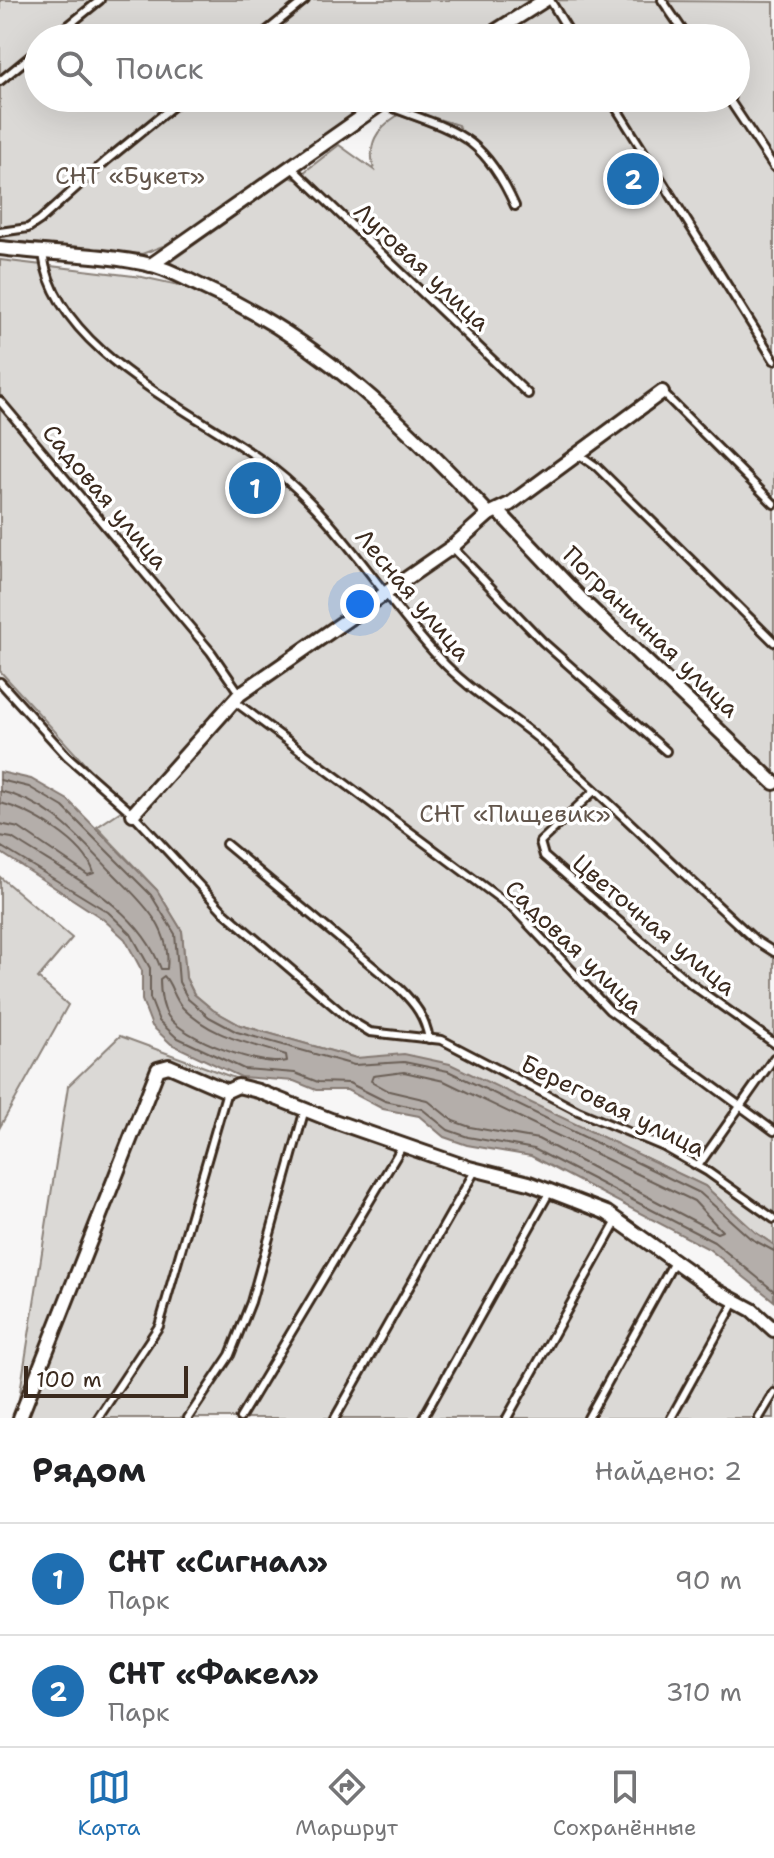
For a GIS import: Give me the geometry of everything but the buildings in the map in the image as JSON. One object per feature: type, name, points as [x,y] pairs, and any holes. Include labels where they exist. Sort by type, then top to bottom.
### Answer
[{"type":"street","points":[[508,24],[548,0]]},
{"type":"street","points":[[151,265],[369,112]]},
{"type":"street","name":"Пограничная улица","points":[[0,248],[151,265],[231,300],[300,339],[388,410],[774,783]]},
{"type":"street","points":[[133,814],[237,698],[452,547],[494,513],[662,392]]},
{"type":"street","points":[[20,1418],[158,1069],[169,1066],[227,1091],[238,1086],[258,1091],[403,1145],[550,1191],[617,1221],[774,1330]]},
{"type":"lane","points":[[70,24],[100,0]]},
{"type":"lane","points":[[275,24],[305,0]]},
{"type":"lane","points":[[548,0],[564,24]]},
{"type":"lane","points":[[662,0],[678,24]]},
{"type":"lane","points":[[0,81],[24,61]]},
{"type":"lane","points":[[0,232],[28,228],[40,220],[166,112]]},
{"type":"lane","points":[[409,112],[474,142],[488,156],[515,206]]},
{"type":"lane","points":[[619,112],[774,360]]},
{"type":"lane","points":[[737,112],[774,167]]},
{"type":"lane","name":"Луговая улица","points":[[291,167],[528,394]]},
{"type":"lane","name":"Лесная улица","points":[[43,254],[52,287],[70,318],[147,387],[274,469],[352,548],[439,658],[547,746],[755,940],[774,952]]},
{"type":"lane","points":[[662,392],[774,504]]},
{"type":"lane","name":"Садовая улица","points":[[0,401],[211,652],[237,698],[514,909],[609,1010],[774,1131]]},
{"type":"lane","points":[[577,453],[597,467],[774,642]]},
{"type":"lane","points":[[452,547],[543,642],[666,751]]},
{"type":"lane","name":"Береговая улица","points":[[0,682],[67,756],[133,814],[224,912],[350,1020],[370,1032],[442,1040],[578,1111],[664,1147],[698,1166],[774,1219]]},
{"type":"lane","name":"Цветочная улица","points":[[593,792],[542,839],[544,856],[691,984],[774,1043]]},
{"type":"lane","points":[[226,844],[400,989],[417,1006],[426,1022],[429,1039]]},
{"type":"lane","points":[[698,1166],[774,1058]]},
{"type":"lane","points":[[98,1418],[159,1326],[227,1091]]},
{"type":"lane","points":[[188,1418],[230,1355],[251,1302],[305,1109]]},
{"type":"lane","points":[[240,1418],[403,1145]]},
{"type":"lane","points":[[335,1418],[476,1169]]},
{"type":"lane","points":[[423,1418],[550,1191]]},
{"type":"lane","points":[[507,1418],[617,1221]]},
{"type":"lane","points":[[588,1418],[674,1262]]},
{"type":"lane","points":[[671,1418],[735,1301]]},
{"type":"lane","points":[[759,1418],[774,1393]]},
{"type":"green space","name":"СНТ «Букет»","points":[[0,0],[530,0],[491,24],[24,24],[24,112],[356,112],[199,225],[142,254],[0,240]]},
{"type":"green space","name":"СНТ «Пищевик»","points":[[551,0],[774,2],[774,1245],[755,1232],[705,1186],[532,1104],[373,1058],[356,1058],[240,1025],[213,1010],[194,994],[186,978],[182,931],[157,890],[97,827],[130,805],[103,784],[0,671],[0,260],[142,277],[183,286],[191,276],[170,262],[290,177],[295,179],[339,145],[374,170],[372,152],[375,138],[398,115],[444,131],[471,147],[458,125],[416,112],[750,112],[750,24],[512,24]]},
{"type":"green space","points":[[0,877],[72,938],[38,978],[68,1005],[0,1127]]},
{"type":"green space","points":[[120,1036],[456,1159],[600,1205],[774,1318],[774,1418],[16,1418],[68,1086]]},
{"type":"water","points":[[0,772],[31,779],[68,800],[157,890],[182,931],[186,978],[194,994],[213,1010],[240,1025],[356,1058],[404,1054],[450,1064],[705,1186],[755,1232],[774,1245],[774,1301],[709,1249],[531,1156],[467,1145],[444,1137],[419,1116],[383,1109],[347,1090],[316,1090],[294,1081],[241,1077],[171,1044],[152,1026],[142,1000],[142,971],[125,939],[103,919],[0,852]]},
{"type":"place","name":"СНТ «Факел»","points":[[633,179]]},
{"type":"place","name":"СНТ «Сигнал»","points":[[255,488]]}]
